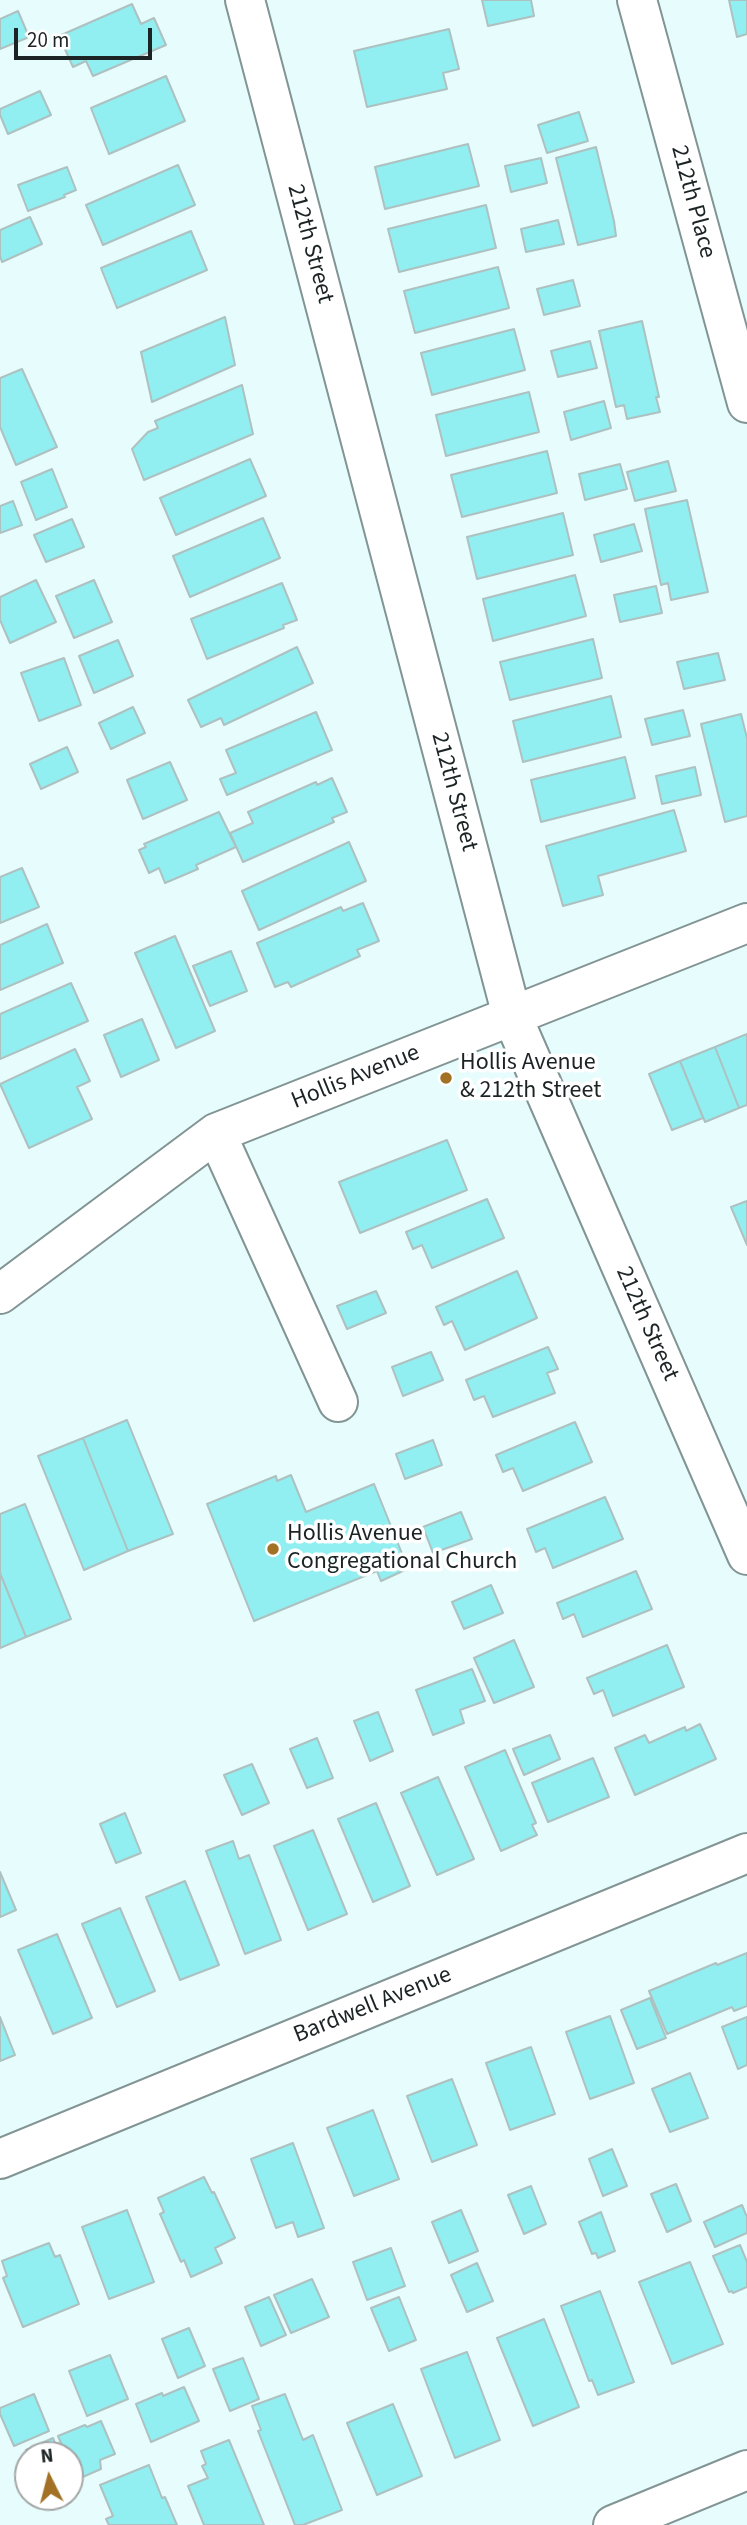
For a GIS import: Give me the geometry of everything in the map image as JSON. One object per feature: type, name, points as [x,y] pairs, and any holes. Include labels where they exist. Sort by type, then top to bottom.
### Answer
[{"type":"street","name":"212th Street","points":[[245,0],[512,1016],[747,1555]]},
{"type":"street","name":"212th Place","points":[[637,0],[747,403]]},
{"type":"street","name":"Hollis Avenue","points":[[0,1293],[216,1133],[747,923]]},
{"type":"street","points":[[216,1133],[338,1402]]},
{"type":"street","name":"Bardwell Avenue","points":[[0,2159],[747,1853]]},
{"type":"street","points":[[613,2525],[747,2470]]},
{"type":"building","points":[[482,0],[531,0],[534,16],[488,26]]},
{"type":"building","points":[[729,0],[747,0],[747,34],[737,37]]},
{"type":"building","points":[[132,4],[141,24],[154,18],[166,45],[93,76],[86,61],[73,67],[59,36]]},
{"type":"building","points":[[18,11],[29,37],[0,49],[0,19]]},
{"type":"building","points":[[449,29],[459,69],[443,73],[447,89],[367,107],[354,51]]},
{"type":"building","points":[[166,76],[185,121],[109,154],[91,108]]},
{"type":"building","points":[[40,91],[51,115],[8,134],[0,109]]},
{"type":"building","points":[[579,112],[588,141],[547,153],[538,125]]},
{"type":"building","points":[[468,144],[479,186],[385,209],[375,167]]},
{"type":"building","points":[[596,147],[616,236],[578,245],[556,158]]},
{"type":"building","points":[[541,158],[547,183],[511,192],[505,166]]},
{"type":"building","points":[[178,165],[195,205],[103,245],[86,205]]},
{"type":"building","points":[[67,167],[76,190],[28,211],[18,185]]},
{"type":"building","points":[[486,205],[496,248],[399,272],[388,229]]},
{"type":"building","points":[[30,217],[42,244],[2,262],[0,230]]},
{"type":"building","points":[[558,220],[564,244],[526,252],[521,229]]},
{"type":"building","points":[[191,231],[207,270],[117,308],[101,268]]},
{"type":"building","points":[[498,267],[509,308],[415,333],[404,291]]},
{"type":"building","points":[[573,280],[580,306],[544,315],[537,289]]},
{"type":"building","points":[[225,317],[235,365],[152,402],[141,352]]},
{"type":"building","points":[[642,321],[660,412],[627,419],[624,405],[616,407],[599,331]]},
{"type":"building","points":[[514,329],[525,370],[432,395],[421,353]]},
{"type":"building","points":[[590,341],[597,368],[558,377],[551,351]]},
{"type":"building","points":[[22,369],[57,447],[16,465],[0,427],[0,378]]},
{"type":"building","points":[[242,385],[253,434],[144,480],[132,449],[148,432],[158,428],[155,421]]},
{"type":"building","points":[[529,392],[539,432],[446,456],[436,415]]},
{"type":"building","points":[[604,401],[611,428],[571,440],[564,412]]},
{"type":"building","points":[[547,451],[557,493],[462,517],[451,475]]},
{"type":"building","points":[[250,459],[266,496],[176,535],[160,498]]},
{"type":"building","points":[[668,461],[676,491],[635,501],[627,472]]},
{"type":"building","points":[[620,464],[627,489],[585,500],[579,474]]},
{"type":"building","points":[[52,469],[67,507],[36,520],[21,482]]},
{"type":"building","points":[[687,500],[708,592],[671,600],[668,583],[661,585],[645,509]]},
{"type":"building","points":[[13,501],[22,525],[0,533],[0,506]]},
{"type":"building","points":[[563,513],[573,555],[477,579],[467,537]]},
{"type":"building","points":[[263,518],[280,558],[190,597],[173,556]]},
{"type":"building","points":[[72,519],[84,547],[46,562],[34,535]]},
{"type":"building","points":[[634,524],[642,551],[601,562],[594,535]]},
{"type":"building","points":[[575,575],[586,616],[493,641],[483,599]]},
{"type":"building","points":[[36,580],[56,622],[10,643],[0,620],[0,597]]},
{"type":"building","points":[[94,580],[112,622],[74,638],[56,596]]},
{"type":"building","points":[[282,583],[297,620],[283,625],[284,628],[207,659],[191,619]]},
{"type":"building","points":[[656,586],[662,613],[620,622],[614,595]]},
{"type":"building","points":[[593,639],[602,678],[510,700],[500,662]]},
{"type":"building","points":[[118,640],[133,676],[94,693],[79,656]]},
{"type":"building","points":[[297,647],[313,683],[224,725],[221,718],[201,727],[188,700]]},
{"type":"building","points":[[718,653],[725,680],[684,689],[677,662]]},
{"type":"building","points":[[64,658],[81,705],[39,721],[21,673]]},
{"type":"building","points":[[611,696],[621,737],[523,762],[513,721]]},
{"type":"building","points":[[133,707],[145,733],[111,749],[99,723]]},
{"type":"building","points":[[683,710],[690,736],[652,745],[645,719]]},
{"type":"building","points":[[316,712],[332,750],[227,795],[220,779],[236,773],[226,750]]},
{"type":"building","points":[[741,714],[747,738],[747,816],[725,822],[701,724]]},
{"type":"building","points":[[67,747],[78,772],[41,789],[30,764]]},
{"type":"building","points":[[625,757],[635,798],[541,822],[531,780]]},
{"type":"building","points":[[170,762],[187,800],[143,819],[127,780]]},
{"type":"building","points":[[695,767],[701,795],[662,804],[656,776]]},
{"type":"building","points":[[332,778],[347,812],[332,818],[334,822],[243,862],[230,833],[253,823],[248,812],[316,782],[317,785]]},
{"type":"building","points":[[674,810],[686,851],[598,876],[603,895],[563,906],[546,846]]},
{"type":"building","points":[[219,812],[236,847],[196,865],[198,869],[165,883],[159,868],[149,873],[139,850],[146,847],[144,844]]},
{"type":"building","points":[[349,842],[366,881],[259,930],[242,891]]},
{"type":"building","points":[[22,868],[39,907],[0,923],[0,877]]},
{"type":"building","points":[[363,903],[379,941],[357,950],[360,956],[291,987],[288,982],[275,987],[257,943],[341,907],[343,911]]},
{"type":"building","points":[[47,924],[63,963],[0,990],[0,945]]},
{"type":"building","points":[[175,936],[215,1031],[176,1048],[135,953]]},
{"type":"building","points":[[231,951],[247,991],[210,1006],[193,966]]},
{"type":"building","points":[[71,983],[88,1021],[0,1059],[0,1014]]},
{"type":"building","points":[[142,1019],[159,1060],[121,1077],[104,1035]]},
{"type":"building","points":[[747,1034],[747,1105],[739,1108],[715,1047]]},
{"type":"building","points":[[715,1047],[739,1108],[705,1122],[680,1061]]},
{"type":"building","points":[[75,1049],[90,1081],[77,1087],[92,1119],[29,1148],[0,1084]]},
{"type":"building","points":[[680,1061],[703,1118],[672,1130],[649,1074]]},
{"type":"building","points":[[447,1140],[467,1190],[360,1233],[339,1182]]},
{"type":"building","points":[[487,1199],[504,1238],[432,1268],[422,1245],[413,1249],[406,1232]]},
{"type":"building","points":[[747,1201],[747,1245],[731,1207]]},
{"type":"building","points":[[517,1271],[537,1318],[465,1350],[452,1321],[444,1325],[436,1307]]},
{"type":"building","points":[[376,1291],[386,1313],[347,1329],[337,1306]]},
{"type":"building","points":[[548,1347],[558,1369],[547,1373],[555,1393],[493,1417],[484,1396],[474,1400],[466,1380]]},
{"type":"building","points":[[431,1352],[443,1380],[403,1396],[392,1367]]},
{"type":"building","points":[[127,1420],[173,1534],[128,1551],[83,1438]]},
{"type":"building","points":[[575,1422],[592,1462],[523,1491],[513,1468],[503,1472],[496,1455]]},
{"type":"building","points":[[83,1438],[128,1551],[84,1570],[38,1456]]},
{"type":"building","points":[[433,1440],[442,1465],[405,1479],[396,1454]]},
{"type":"building","points":[[291,1475],[306,1512],[374,1484],[405,1561],[402,1562],[405,1570],[381,1581],[377,1571],[254,1621],[207,1504],[276,1476],[277,1481]]},
{"type":"building","points":[[605,1497],[623,1539],[553,1568],[545,1548],[536,1552],[527,1529]]},
{"type":"building","points":[[25,1504],[71,1619],[26,1637],[0,1573],[0,1514]]},
{"type":"building","points":[[461,1512],[472,1539],[433,1553],[423,1527]]},
{"type":"building","points":[[636,1571],[652,1609],[583,1637],[574,1614],[563,1619],[557,1603]]},
{"type":"building","points":[[0,1573],[26,1637],[0,1648]]},
{"type":"building","points":[[491,1585],[503,1613],[464,1629],[452,1602]]},
{"type":"building","points":[[514,1640],[534,1687],[494,1703],[474,1658]]},
{"type":"building","points":[[667,1645],[684,1687],[613,1716],[603,1690],[594,1694],[587,1678]]},
{"type":"building","points":[[472,1669],[485,1701],[460,1710],[464,1723],[433,1735],[416,1690]]},
{"type":"building","points":[[378,1712],[393,1751],[370,1761],[354,1721]]},
{"type":"building","points":[[700,1724],[716,1759],[635,1795],[615,1748],[645,1735],[649,1743],[685,1727],[686,1731]]},
{"type":"building","points":[[550,1735],[560,1759],[524,1775],[513,1749]]},
{"type":"building","points":[[317,1738],[333,1778],[307,1788],[290,1749]]},
{"type":"building","points":[[505,1750],[536,1823],[532,1825],[537,1835],[501,1851],[465,1767]]},
{"type":"building","points":[[593,1758],[609,1797],[548,1822],[532,1783]]},
{"type":"building","points":[[252,1764],[269,1803],[242,1815],[224,1775]]},
{"type":"building","points":[[438,1777],[474,1859],[437,1875],[401,1793]]},
{"type":"building","points":[[376,1803],[410,1886],[373,1902],[338,1819]]},
{"type":"building","points":[[125,1813],[141,1853],[116,1863],[100,1824]]},
{"type":"building","points":[[313,1830],[347,1914],[308,1930],[274,1846]]},
{"type":"building","points":[[233,1841],[239,1859],[249,1855],[281,1940],[245,1954],[206,1851]]},
{"type":"building","points":[[0,1872],[16,1910],[0,1917]]},
{"type":"building","points":[[185,1881],[219,1965],[180,1980],[146,1897]]},
{"type":"building","points":[[120,1908],[155,1991],[117,2007],[82,1924]]},
{"type":"building","points":[[57,1934],[92,2018],[53,2034],[18,1950]]},
{"type":"building","points":[[747,1953],[747,2006],[734,2011],[732,2007],[667,2034],[649,1991]]},
{"type":"building","points":[[650,1998],[666,2038],[637,2049],[621,2010]]},
{"type":"building","points":[[610,2016],[634,2083],[590,2099],[566,2032]]},
{"type":"building","points":[[0,2017],[15,2055],[0,2061]]},
{"type":"building","points":[[747,2017],[747,2065],[738,2069],[722,2027]]},
{"type":"building","points":[[531,2047],[555,2114],[510,2130],[486,2063]]},
{"type":"building","points":[[690,2073],[708,2118],[670,2132],[652,2089]]},
{"type":"building","points":[[452,2079],[477,2145],[432,2162],[407,2096]]},
{"type":"building","points":[[373,2110],[399,2179],[354,2196],[327,2128]]},
{"type":"building","points":[[293,2143],[324,2228],[298,2237],[293,2222],[276,2228],[251,2159]]},
{"type":"building","points":[[612,2149],[627,2186],[603,2196],[589,2159]]},
{"type":"building","points":[[204,2177],[212,2193],[214,2192],[235,2238],[215,2248],[222,2263],[191,2277],[184,2260],[181,2262],[160,2214],[164,2212],[158,2198]]},
{"type":"building","points":[[676,2184],[691,2221],[667,2232],[651,2194]]},
{"type":"building","points":[[531,2186],[546,2224],[524,2234],[508,2195]]},
{"type":"building","points":[[742,2205],[747,2217],[747,2233],[715,2247],[704,2222]]},
{"type":"building","points":[[127,2210],[154,2282],[109,2299],[82,2227]]},
{"type":"building","points":[[461,2210],[478,2251],[449,2263],[432,2222]]},
{"type":"building","points":[[601,2212],[615,2251],[598,2258],[596,2253],[592,2254],[579,2222]]},
{"type":"building","points":[[49,2243],[55,2257],[60,2255],[79,2304],[23,2327],[3,2278],[7,2276],[2,2261]]},
{"type":"building","points":[[740,2245],[747,2262],[747,2287],[733,2293],[729,2292],[713,2256]]},
{"type":"building","points":[[391,2248],[405,2286],[367,2300],[353,2262]]},
{"type":"building","points":[[690,2262],[723,2344],[672,2364],[639,2282]]},
{"type":"building","points":[[477,2263],[493,2301],[467,2312],[451,2275]]},
{"type":"building","points":[[312,2279],[329,2317],[291,2333],[274,2295]]},
{"type":"building","points":[[600,2291],[634,2382],[598,2395],[592,2380],[589,2381],[561,2306]]},
{"type":"building","points":[[269,2297],[286,2335],[261,2346],[245,2307]]},
{"type":"building","points":[[399,2297],[416,2340],[389,2351],[371,2308]]},
{"type":"building","points":[[544,2319],[579,2407],[533,2426],[497,2338]]},
{"type":"building","points":[[189,2328],[205,2366],[178,2378],[162,2339]]},
{"type":"building","points":[[467,2352],[500,2440],[455,2458],[421,2369]]},
{"type":"building","points":[[110,2355],[128,2399],[87,2416],[69,2371]]},
{"type":"building","points":[[243,2358],[259,2399],[230,2411],[213,2369]]},
{"type":"building","points":[[184,2387],[199,2421],[151,2442],[136,2404]]},
{"type":"building","points":[[34,2394],[49,2431],[26,2441],[14,2441],[14,2446],[0,2408]]},
{"type":"building","points":[[285,2394],[303,2440],[313,2435],[342,2510],[303,2525],[295,2525],[258,2431],[261,2430],[252,2406]]},
{"type":"building","points":[[393,2404],[422,2476],[377,2495],[347,2423]]},
{"type":"building","points":[[101,2421],[115,2454],[100,2460],[101,2469],[84,2476],[84,2441],[60,2441],[58,2436],[85,2425],[87,2427]]},
{"type":"building","points":[[229,2440],[264,2525],[204,2525],[188,2486],[208,2478],[202,2466],[206,2464],[201,2451]]},
{"type":"building","points":[[149,2465],[162,2498],[165,2497],[177,2525],[109,2525],[106,2519],[113,2516],[100,2485]]},
{"type":"place","name":"Hollis Avenue & 212th Street","points":[[446,1078]]},
{"type":"place","name":"Hollis Avenue Congregational Church","points":[[273,1549]]}]
